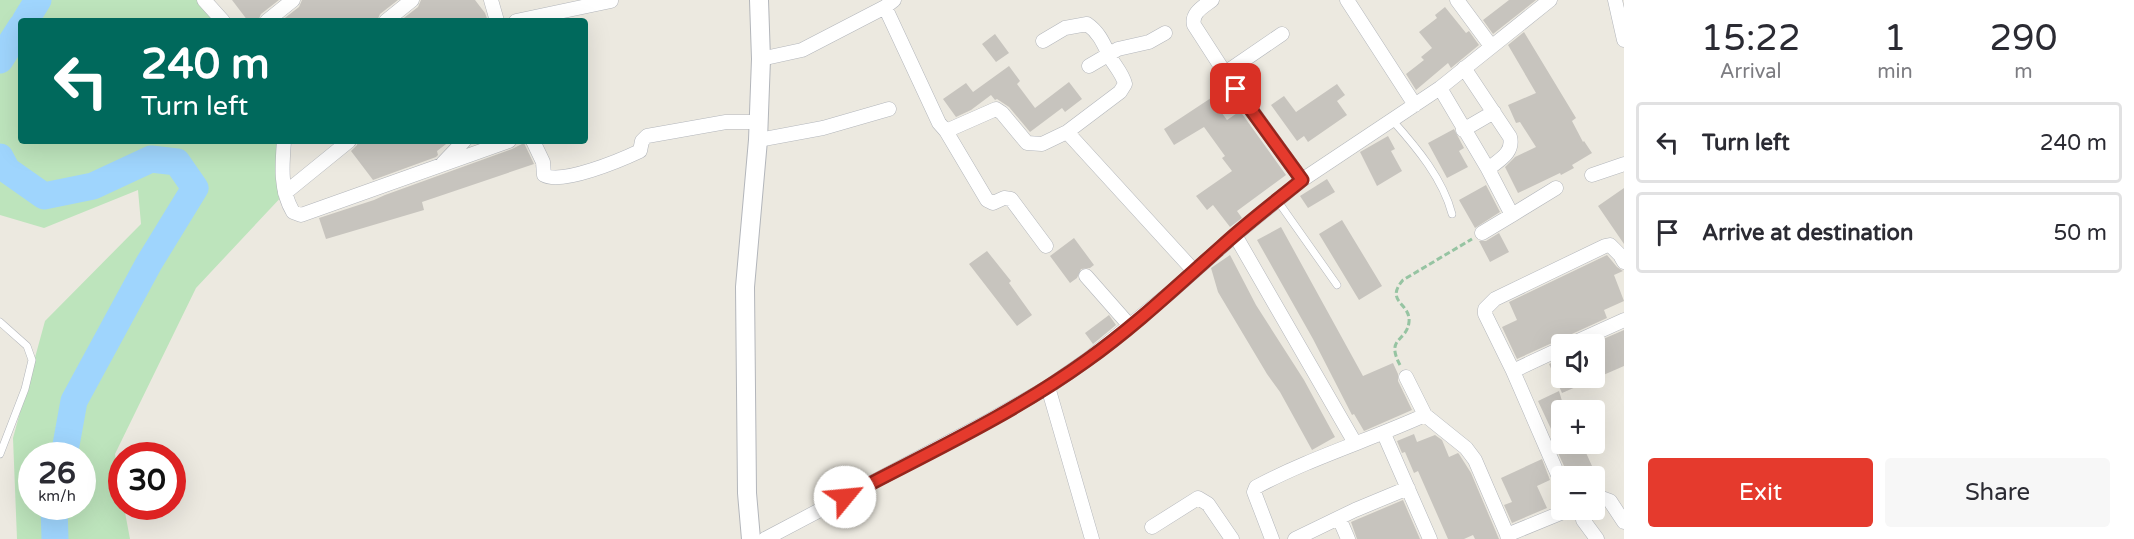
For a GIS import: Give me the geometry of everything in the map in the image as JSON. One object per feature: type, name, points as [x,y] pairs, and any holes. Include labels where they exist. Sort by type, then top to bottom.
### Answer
[{"type":"street","points":[[204,0],[220,18]]},
{"type":"street","points":[[271,18],[293,0]]},
{"type":"street","points":[[390,18],[412,0]]},
{"type":"street","points":[[491,0],[497,18]]},
{"type":"street","points":[[751,539],[747,493],[745,287],[758,140],[761,59],[759,0]]},
{"type":"street","points":[[1212,0],[1196,12],[1193,22],[1225,73],[1302,180]]},
{"type":"street","points":[[1347,0],[1416,105]]},
{"type":"street","points":[[1457,0],[1491,46]]},
{"type":"street","points":[[1615,0],[1624,40]]},
{"type":"street","points":[[530,18],[611,1]]},
{"type":"street","points":[[761,59],[802,50],[891,2],[939,123],[987,200],[993,203],[1004,198],[1011,199],[1046,246]]},
{"type":"street","points":[[765,539],[985,423],[1048,387],[1130,326],[1302,180],[1440,88],[1541,3]]},
{"type":"street","points":[[946,131],[996,109],[1002,113],[1026,143],[1041,144],[1067,132],[1123,88],[1124,79],[1100,37],[1087,24],[1065,28],[1043,41]]},
{"type":"street","points":[[1089,66],[1124,47],[1154,40],[1165,33]]},
{"type":"street","points":[[1225,73],[1282,34]]},
{"type":"street","points":[[1464,68],[1512,143],[1508,152],[1488,169]]},
{"type":"street","points":[[1440,88],[1488,169],[1512,216]]},
{"type":"street","points":[[758,140],[823,128],[889,109]]},
{"type":"street","points":[[1463,130],[1494,112]]},
{"type":"street","points":[[534,144],[543,162],[544,174],[548,177],[558,177],[606,164],[640,151],[642,141],[647,136],[726,122],[758,122]]},
{"type":"street","points":[[1067,132],[1194,271]]},
{"type":"street","points":[[284,144],[282,167],[285,192],[293,212],[301,215],[501,144]]},
{"type":"street","points":[[285,192],[345,144]]},
{"type":"street","points":[[440,166],[461,144]]},
{"type":"street","points":[[1592,175],[1624,164]]},
{"type":"street","points":[[1482,233],[1556,188]]},
{"type":"street","points":[[1235,235],[1355,443]]},
{"type":"street","points":[[1554,466],[1513,371],[1485,314],[1485,309],[1490,303],[1605,246],[1610,245],[1624,262]]},
{"type":"street","points":[[1086,276],[1130,326]]},
{"type":"street","points":[[1593,334],[1624,320]]},
{"type":"street","points":[[1513,371],[1551,353]]},
{"type":"street","points":[[1406,377],[1425,415],[1466,448],[1475,460],[1508,537],[1551,518]]},
{"type":"street","points":[[1048,387],[1092,539]]},
{"type":"street","points":[[1272,539],[1254,492],[1256,487],[1425,415]]},
{"type":"street","points":[[1384,434],[1430,539]]},
{"type":"street","points":[[1295,539],[1408,488]]},
{"type":"street","points":[[1152,527],[1198,498],[1208,504],[1232,539]]},
{"type":"street","points":[[1605,499],[1610,501],[1624,522]]},
{"type":"street","points":[[1339,518],[1348,539]]},
{"type":"street","points":[[1583,520],[1597,539]]},
{"type":"lane","points":[[1393,121],[1439,181],[1452,214]]},
{"type":"lane","points":[[1277,200],[1337,285]]},
{"type":"lane","points":[[0,321],[27,346],[32,360],[25,389],[0,454]]},
{"type":"path","points":[[1406,377],[1395,355],[1395,346],[1398,339],[1406,332],[1409,322],[1408,315],[1395,292],[1397,286],[1403,280],[1482,233]]},
{"type":"green space","points":[[0,0],[204,0],[220,18],[18,18],[18,144],[284,144],[285,193],[196,288],[121,442],[108,442],[108,520],[126,520],[130,539],[17,539],[13,438],[45,321],[141,224],[138,190],[44,228],[0,215]]},
{"type":"building","points":[[232,0],[279,0],[259,18],[246,18]]},
{"type":"building","points":[[302,0],[398,0],[378,18],[285,18],[299,7]]},
{"type":"building","points":[[421,0],[475,0],[487,18],[404,18],[418,7]]},
{"type":"building","points":[[1509,0],[1536,0],[1493,34],[1483,20]]},
{"type":"building","points":[[1445,7],[1466,33],[1469,31],[1479,45],[1451,68],[1448,63],[1416,90],[1406,74],[1424,60],[1421,57],[1432,48],[1419,32],[1437,18],[1435,15]]},
{"type":"building","points":[[1524,32],[1576,118],[1572,121],[1583,142],[1592,153],[1572,165],[1574,168],[1518,193],[1505,167],[1515,157],[1536,147],[1520,122],[1516,123],[1508,105],[1536,93],[1508,45]]},
{"type":"building","points":[[995,34],[1009,53],[996,62],[982,44]]},
{"type":"building","points":[[1009,66],[1020,81],[1017,84],[1035,108],[1069,82],[1082,99],[1065,112],[1062,108],[1030,132],[1009,107],[995,100],[991,95],[971,110],[956,117],[943,99],[966,83],[973,92]]},
{"type":"building","points":[[1337,84],[1345,95],[1337,101],[1347,115],[1308,142],[1304,136],[1297,141],[1271,105],[1284,96],[1296,112]]},
{"type":"building","points":[[1211,98],[1227,120],[1240,111],[1286,175],[1237,211],[1242,218],[1230,227],[1213,205],[1207,210],[1196,196],[1232,171],[1222,158],[1225,156],[1204,127],[1174,145],[1164,129]]},
{"type":"building","points":[[1454,129],[1464,148],[1459,151],[1468,167],[1447,178],[1428,143]]},
{"type":"building","points":[[1388,136],[1395,149],[1391,151],[1402,171],[1377,186],[1360,152]]},
{"type":"building","points":[[446,144],[437,151],[436,157],[373,180],[351,151],[357,145]]},
{"type":"building","points":[[524,144],[534,164],[422,202],[424,210],[326,239],[319,218]]},
{"type":"building","points":[[1327,179],[1335,192],[1308,208],[1300,196]]},
{"type":"building","points":[[1486,185],[1500,212],[1475,228],[1459,200]]},
{"type":"building","points":[[1624,188],[1624,244],[1598,206]]},
{"type":"building","points":[[1342,220],[1382,286],[1359,300],[1319,234]]},
{"type":"building","points":[[1281,227],[1363,376],[1393,363],[1398,374],[1398,381],[1412,410],[1364,431],[1354,414],[1352,415],[1313,339],[1257,240]]},
{"type":"building","points":[[1499,233],[1509,252],[1490,262],[1479,241],[1486,241]]},
{"type":"building","points":[[1074,238],[1094,265],[1081,269],[1077,278],[1070,283],[1050,256]]},
{"type":"building","points":[[987,251],[1011,281],[1009,283],[1032,315],[1017,326],[969,264]]},
{"type":"building","points":[[1230,255],[1256,305],[1304,380],[1335,437],[1312,450],[1280,392],[1218,292],[1211,268]]},
{"type":"building","points":[[1607,255],[1623,271],[1614,275],[1624,301],[1604,310],[1607,318],[1572,334],[1551,334],[1551,344],[1517,359],[1502,327],[1517,320],[1509,302]]},
{"type":"building","points":[[1109,315],[1116,325],[1093,344],[1085,333]]},
{"type":"building","points":[[1624,330],[1624,366],[1605,374],[1605,338]]},
{"type":"building","points":[[1560,388],[1573,388],[1562,393]]},
{"type":"building","points":[[1559,391],[1562,400],[1551,400],[1551,429],[1538,401]]},
{"type":"building","points":[[1414,434],[1417,442],[1435,435],[1442,440],[1449,457],[1459,454],[1471,473],[1499,539],[1475,539],[1473,535],[1464,539],[1448,539],[1418,471],[1414,473],[1405,452],[1402,453],[1397,441]]},
{"type":"building","points":[[1559,454],[1587,454],[1592,466],[1564,466]]},
{"type":"building","points":[[1542,459],[1550,480],[1537,486],[1547,508],[1512,523],[1504,505],[1512,502],[1501,478]]},
{"type":"building","points":[[1403,500],[1420,539],[1357,539],[1351,522]]},
{"type":"waterway","points":[[27,18],[38,0]]},
{"type":"waterway","points":[[0,60],[18,32]]},
{"type":"waterway","points":[[0,157],[7,170],[44,196],[93,186],[151,159],[177,162],[195,188],[149,263],[74,401],[67,442]]},
{"type":"waterway","points":[[54,520],[55,539]]},
{"type":"route","points":[[845,497],[985,423],[1048,387],[1087,360],[1302,180],[1236,89]]}]
